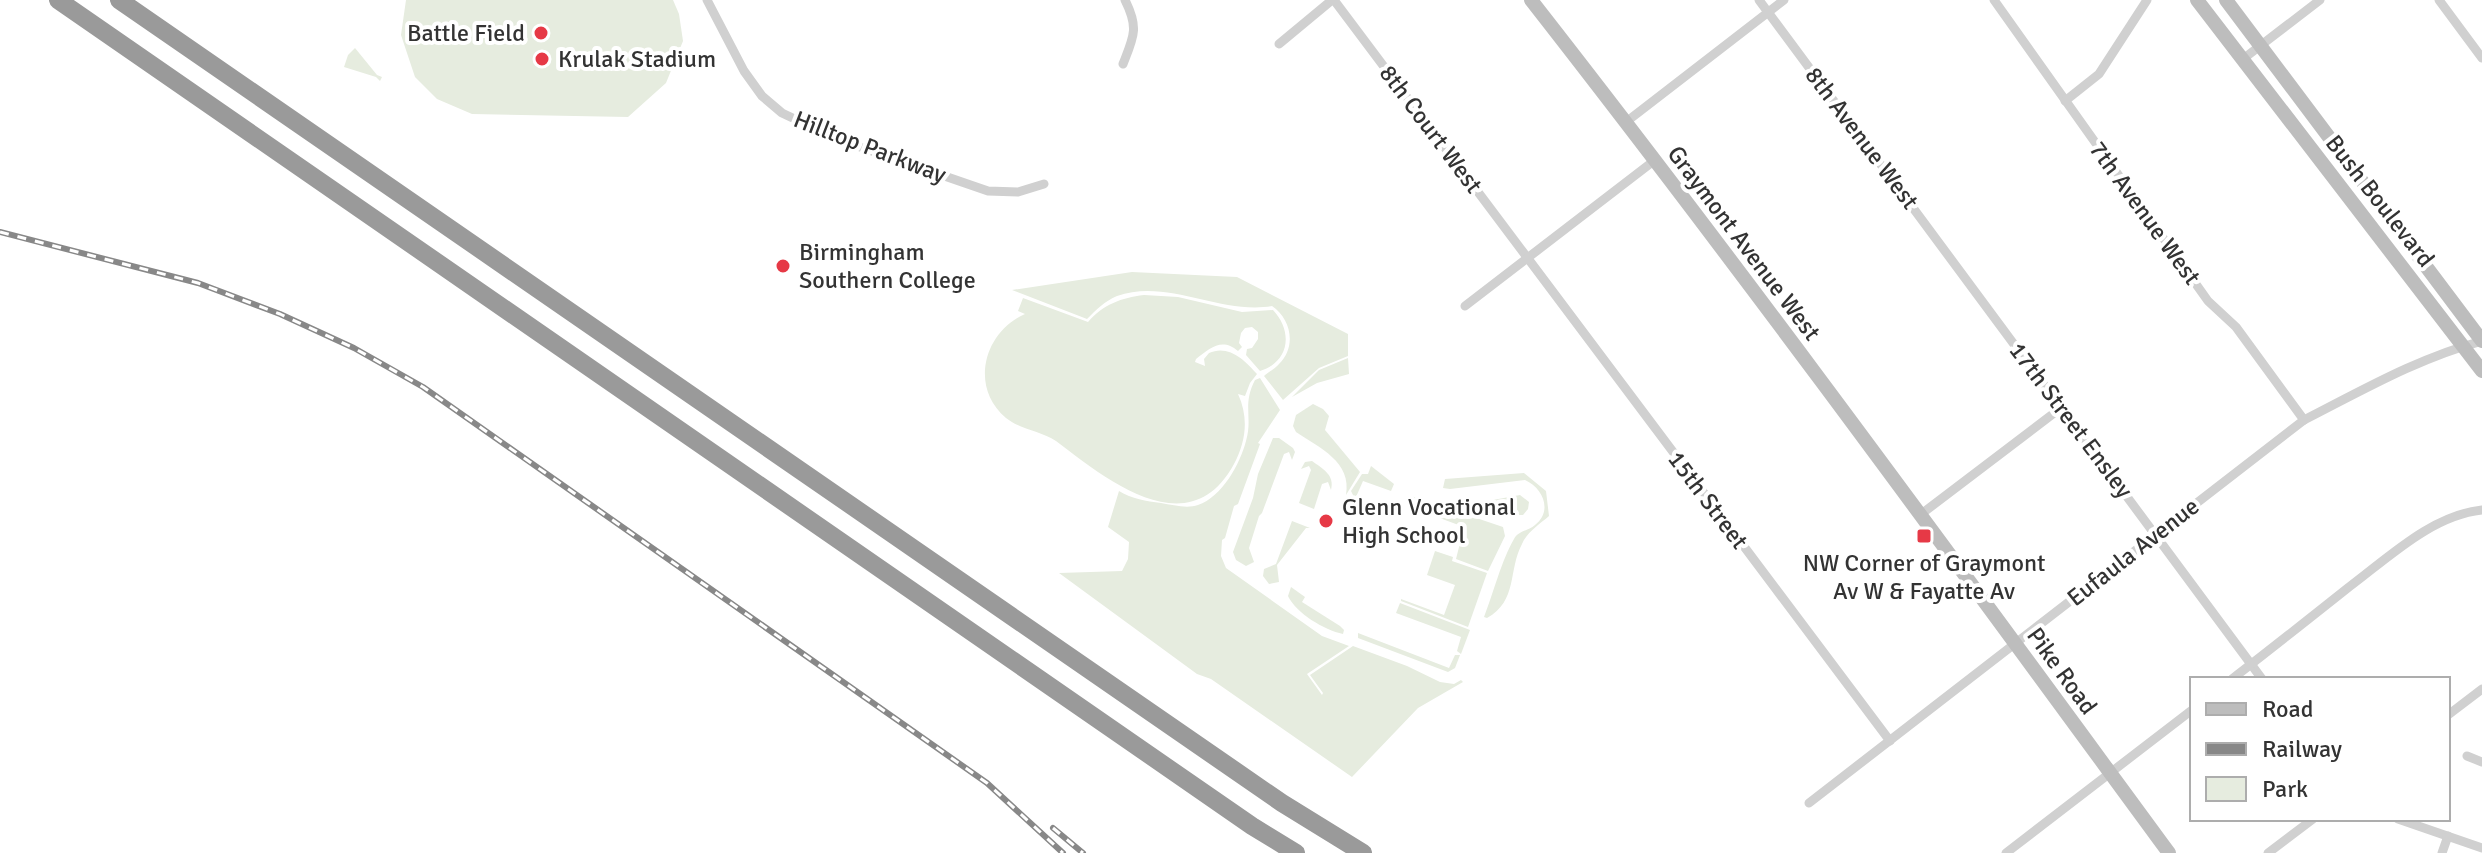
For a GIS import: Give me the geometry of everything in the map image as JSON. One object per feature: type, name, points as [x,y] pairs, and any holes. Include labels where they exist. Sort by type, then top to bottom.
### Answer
[{"type":"highway","points":[[58,0],[1252,826],[1296,853]]},
{"type":"highway","points":[[119,0],[1269,794],[1363,853]]},
{"type":"street","name":"Hilltop Parkway","points":[[707,0],[744,71],[762,96],[782,113],[837,139],[988,191],[1018,192],[1044,184]]},
{"type":"street","points":[[1123,64],[1132,39],[1134,19],[1125,0]]},
{"type":"street","points":[[1279,44],[1333,0]]},
{"type":"street","name":"8th Court West","points":[[1333,0],[1527,258]]},
{"type":"street","name":"Graymont Avenue West","points":[[1531,0],[1655,160],[1920,515]]},
{"type":"street","name":"8th Avenue West","points":[[1759,0],[1965,277]]},
{"type":"street","points":[[1626,122],[1784,0]]},
{"type":"street","name":"7th Avenue West","points":[[1994,0],[2208,301],[2236,327],[2304,420]]},
{"type":"street","points":[[2065,101],[2099,74],[2147,0]]},
{"type":"street","name":"Bush Boulevard","points":[[2197,0],[2482,371]]},
{"type":"street","name":"Bush Boulevard","points":[[2226,0],[2482,341]]},
{"type":"street","points":[[2243,59],[2320,0]]},
{"type":"street","points":[[2444,2],[2482,58]]},
{"type":"street","points":[[1465,306],[1655,160]]},
{"type":"street","name":"15th Street","points":[[1527,258],[1890,741]]},
{"type":"street","name":"17th Street Ensley","points":[[1965,277],[2261,677]]},
{"type":"street","name":"Eufaula Avenue","points":[[1809,803],[2304,420],[2380,381],[2482,341]]},
{"type":"street","points":[[1920,515],[2062,407]]},
{"type":"street","points":[[2235,677],[2435,525],[2482,510]]},
{"type":"street","name":"Pike Road","points":[[1920,515],[2169,853]]},
{"type":"street","points":[[2450,713],[2482,689]]},
{"type":"street","points":[[2006,853],[2190,712]]},
{"type":"street","points":[[2467,756],[2482,762]]},
{"type":"street","points":[[2268,853],[2310,821]]},
{"type":"street","points":[[2404,821],[2482,848]]},
{"type":"street","points":[[2442,853],[2448,836]]},
{"type":"green space","name":"Krulak Stadium","points":[[406,0],[673,0],[679,14],[683,41],[666,83],[628,117],[472,114],[437,99],[415,77],[401,35]]},
{"type":"green space","points":[[355,48],[382,77],[380,81],[344,67],[348,55]]},
{"type":"green space","points":[[1132,272],[1237,277],[1348,334],[1348,356],[1319,368],[1283,400],[1264,376],[1285,357],[1290,341],[1284,318],[1272,306],[1233,306],[1155,291],[1136,292],[1113,298],[1087,319],[1012,290]]},
{"type":"green space","points":[[1144,295],[1178,297],[1242,312],[1273,310],[1284,327],[1283,353],[1278,361],[1260,371],[1246,355],[1247,349],[1252,348],[1258,339],[1258,332],[1252,327],[1245,328],[1241,333],[1239,343],[1242,347],[1238,351],[1221,344],[1196,359],[1195,362],[1205,366],[1204,359],[1209,353],[1229,352],[1242,359],[1257,374],[1245,396],[1238,394],[1245,429],[1234,464],[1215,488],[1194,501],[1171,503],[1147,498],[1122,487],[1056,441],[1006,418],[988,391],[986,361],[991,347],[1011,322],[1025,314],[1018,311],[1023,298],[1088,322],[1113,303]]},
{"type":"green space","points":[[1348,358],[1349,374],[1317,383],[1292,397],[1319,370]]},
{"type":"green space","points":[[1260,378],[1280,410],[1258,443],[1238,504],[1234,506],[1222,540],[1221,556],[1226,568],[1322,636],[1349,646],[1307,674],[1322,695],[1310,675],[1353,646],[1440,682],[1463,682],[1418,708],[1352,777],[1211,679],[1197,674],[1059,573],[1122,571],[1128,559],[1129,542],[1108,527],[1119,491],[1139,499],[1185,507],[1198,505],[1215,495],[1229,479],[1243,450],[1248,433],[1249,397],[1255,380]]},
{"type":"green space","points":[[1313,404],[1329,416],[1325,430],[1360,472],[1346,495],[1347,483],[1339,465],[1324,450],[1296,432],[1293,426],[1296,415]]},
{"type":"green space","points":[[1273,438],[1279,438],[1295,452],[1292,460],[1289,452],[1284,454],[1249,548],[1254,562],[1246,566],[1236,560],[1233,552]]},
{"type":"green space","points":[[1312,461],[1327,473],[1332,485],[1331,490],[1328,482],[1322,484],[1314,509],[1299,503],[1311,470],[1309,466],[1301,469],[1305,462]]},
{"type":"green space","points":[[1371,466],[1394,484],[1391,491],[1363,481],[1354,497],[1351,491],[1362,474],[1368,474]]},
{"type":"green space","points":[[1524,473],[1546,491],[1549,516],[1524,540],[1504,603],[1487,618],[1484,617],[1510,547],[1518,534],[1540,519],[1544,513],[1544,500],[1537,488],[1525,480],[1450,489],[1443,488],[1445,479]]},
{"type":"green space","points":[[1520,495],[1529,502],[1523,515],[1513,515],[1482,502]]},
{"type":"green space","points":[[1411,496],[1503,527],[1505,536],[1488,571],[1456,559],[1464,527],[1407,506]]},
{"type":"green space","points":[[1292,521],[1310,528],[1306,528],[1277,565],[1279,582],[1269,584],[1263,576],[1264,569],[1276,564]]},
{"type":"green space","points":[[1435,551],[1453,557],[1452,561],[1487,573],[1468,627],[1401,601],[1444,615],[1455,585],[1427,575]]},
{"type":"green space","points":[[1291,587],[1305,597],[1302,602],[1340,626],[1343,634],[1319,625],[1297,609],[1288,596]]},
{"type":"green space","points":[[1400,603],[1470,630],[1461,654],[1457,651],[1461,637],[1396,613]]},
{"type":"green space","points":[[1358,633],[1449,668],[1455,655],[1460,655],[1455,668],[1448,672],[1358,638]]},
{"type":"railway","points":[[0,232],[198,283],[280,314],[354,348],[423,387],[987,783],[1063,853]]},
{"type":"railway","points":[[1053,828],[1083,853]]},
{"type":"place","name":"Battle Field","points":[[541,33]]},
{"type":"place","name":"Krulak Stadium","points":[[542,59]]},
{"type":"place","name":"Birmingham Southern College","points":[[783,266]]},
{"type":"place","name":"Glenn Vocational High School","points":[[1326,521]]},
{"type":"place","name":"NW Corner of Graymont Av W & Fayatte Av","points":[[1924,536]]}]
